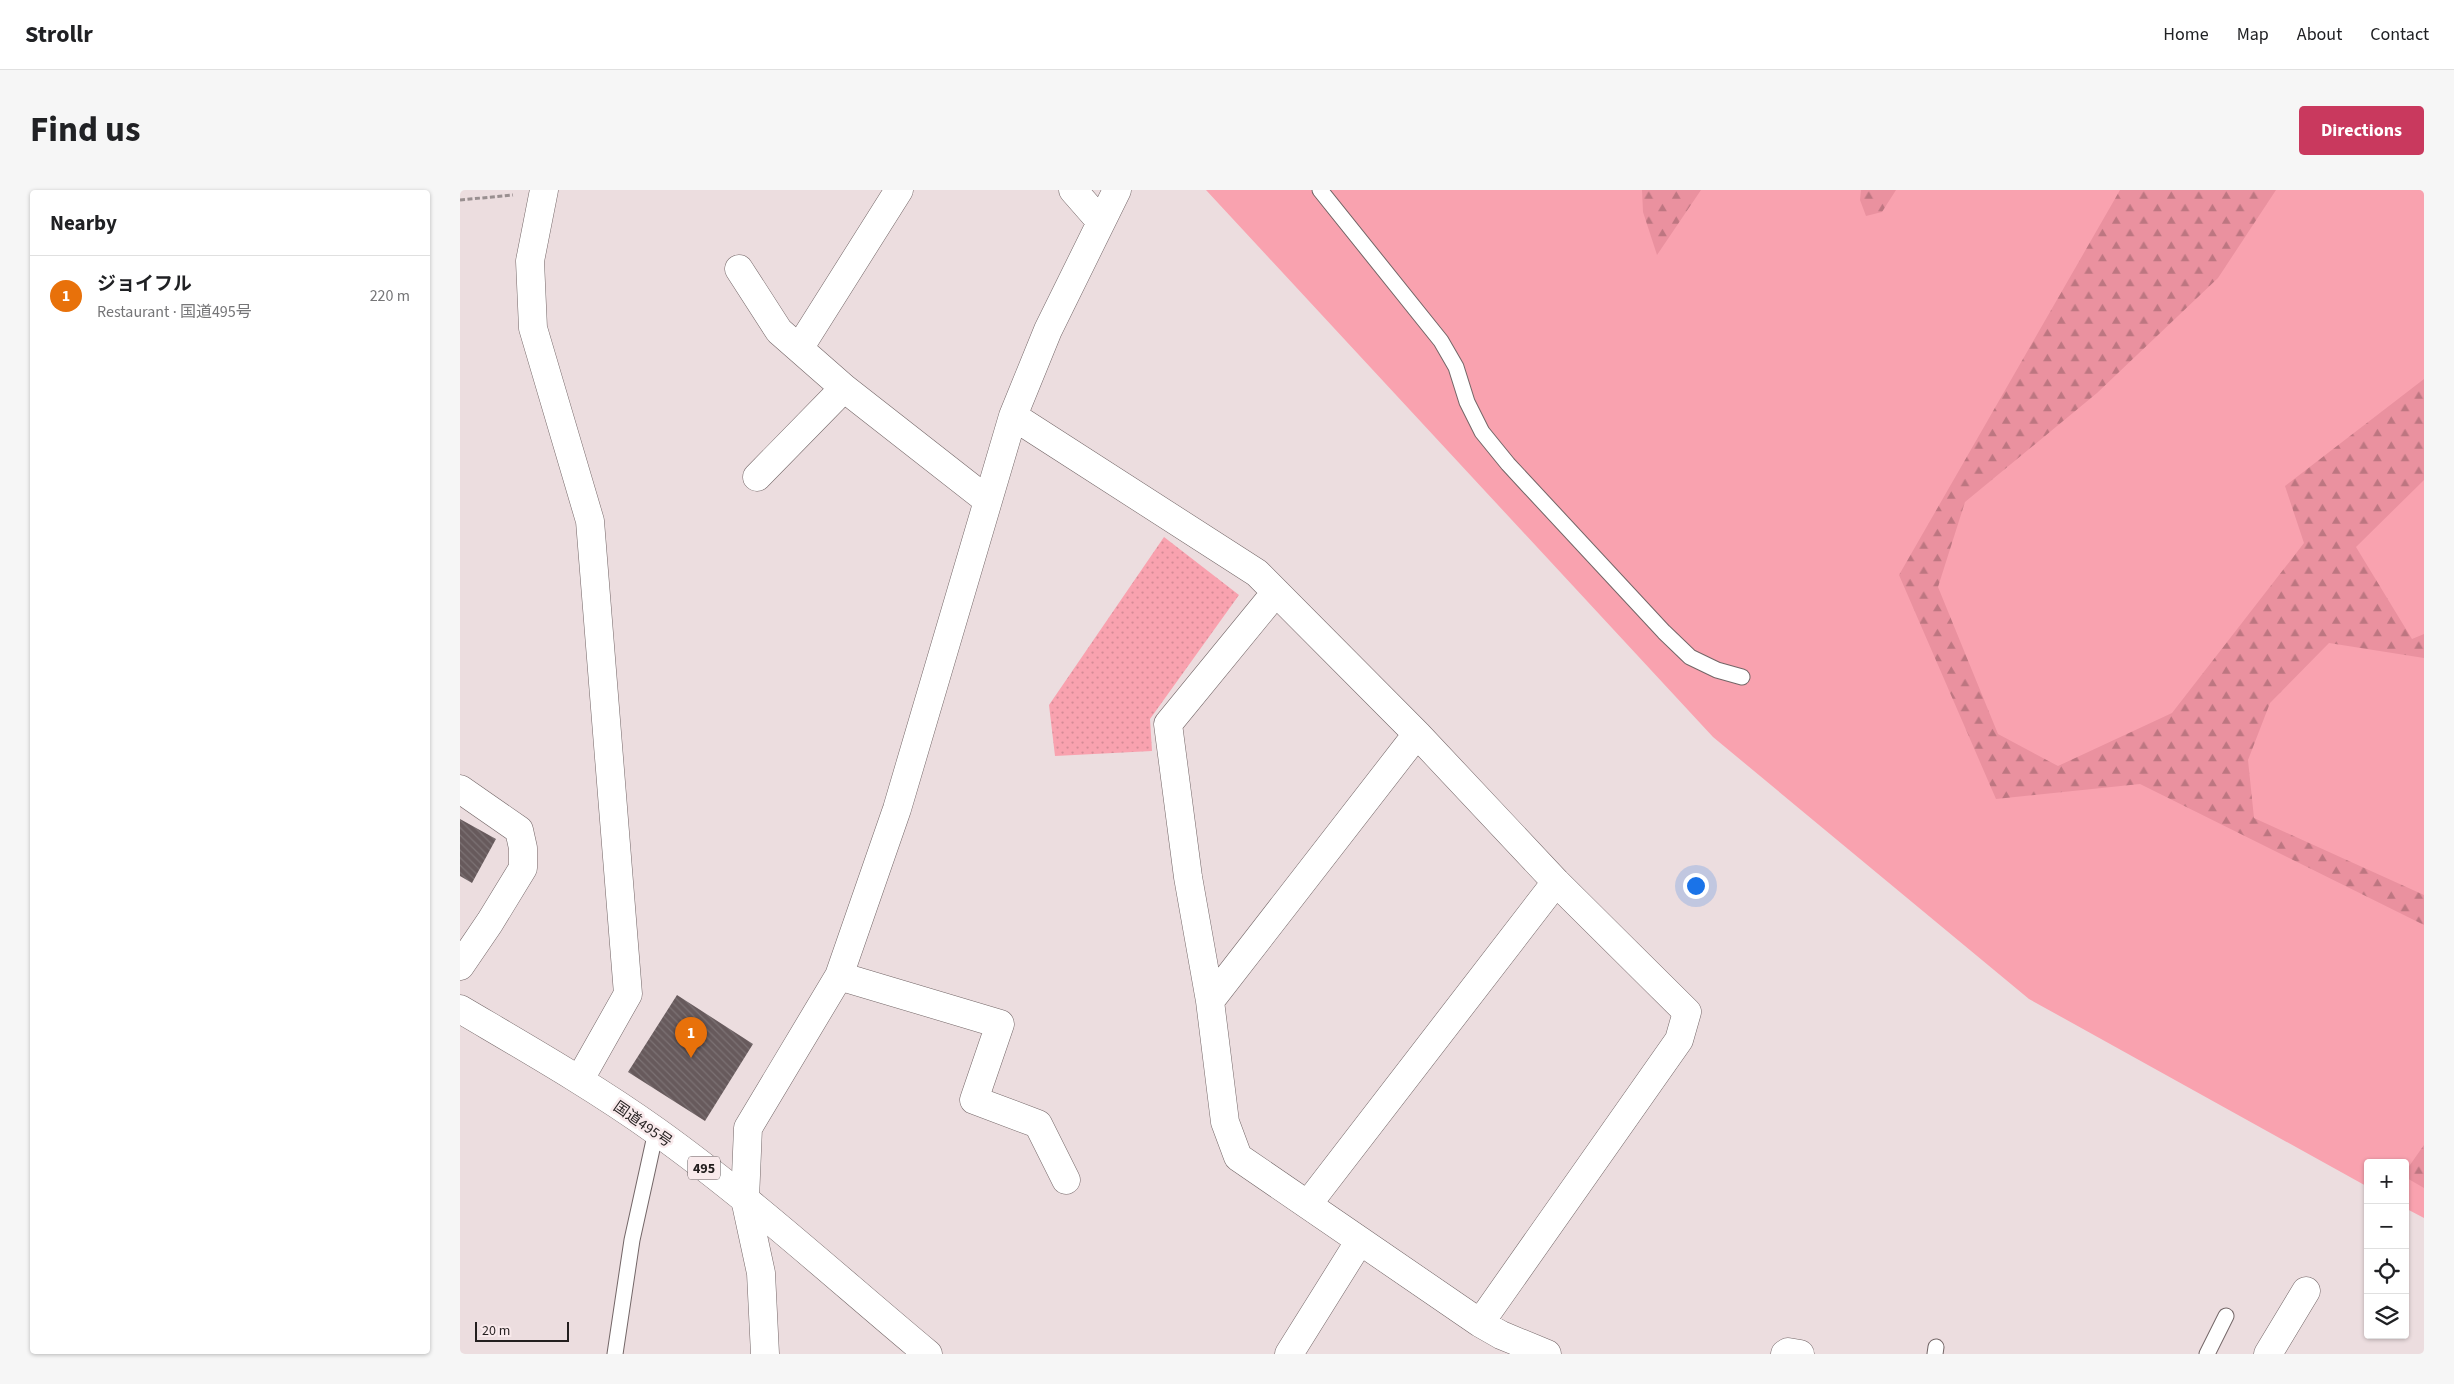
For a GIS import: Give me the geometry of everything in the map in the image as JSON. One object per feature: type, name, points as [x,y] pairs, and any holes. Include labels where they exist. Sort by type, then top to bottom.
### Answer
[{"type":"main road","points":[[800,347],[900,190]]},
{"type":"main road","points":[[1073,190],[1101,222]]},
{"type":"main road","points":[[765,1354],[761,1273],[745,1199],[748,1128],[839,976],[897,809],[1013,416],[1048,330],[1117,190]]},
{"type":"main road","points":[[544,191],[530,261],[533,328],[590,521],[628,994],[580,1079]]},
{"type":"main road","points":[[740,269],[780,331],[844,388],[987,500]]},
{"type":"main road","points":[[757,477],[844,388]]},
{"type":"main road","points":[[1013,416],[1258,572],[1418,734],[1556,882],[1687,1012],[1679,1040],[1492,1337]]},
{"type":"main road","points":[[1276,592],[1168,724],[1188,877],[1210,1001],[1225,1122],[1238,1157],[1308,1204],[1492,1337],[1547,1354]]},
{"type":"main road","points":[[1210,1001],[1418,734]]},
{"type":"main road","points":[[460,789],[519,830],[524,848],[523,868],[460,966]]},
{"type":"main road","points":[[1308,1204],[1556,882]]},
{"type":"main road","points":[[839,976],[1000,1024],[974,1100],[1038,1124],[1066,1180]]},
{"type":"main road","name":"国道495号","points":[[460,1009],[580,1079],[656,1131],[745,1199],[928,1354]]},
{"type":"main road","points":[[1289,1354],[1359,1242]]},
{"type":"main road","points":[[2268,1354],[2306,1291]]},
{"type":"main road","points":[[1785,1354],[1788,1352],[1800,1354]]},
{"type":"lane","points":[[1320,190],[1441,341],[1456,367],[1467,402],[1482,432],[1508,464],[1664,632],[1690,657],[1717,670],[1742,677]]},
{"type":"lane","points":[[615,1354],[632,1240],[656,1131]]},
{"type":"lane","points":[[2207,1354],[2226,1316]]},
{"type":"path","points":[[460,200],[544,191]]},
{"type":"shaded area","points":[[1206,190],[2424,190],[2424,1218],[2409,1210],[2409,1159],[2364,1159],[2364,1185],[2029,999],[1713,737]]},
{"type":"shaded area","points":[[1164,537],[1239,595],[1150,719],[1152,751],[1055,756],[1049,705]]},
{"type":"green space","points":[[1642,190],[1701,190],[1657,255],[1643,212]]},
{"type":"green space","points":[[1861,190],[1896,190],[1882,212],[1866,216],[1860,200]]},
{"type":"green space","points":[[2120,190],[2276,190],[2218,278],[2097,393],[1965,502],[1938,587],[1998,734],[2058,766],[2172,713],[2304,543],[2285,486],[2424,379],[2424,480],[2356,547],[2412,639],[2424,634],[2424,658],[2329,643],[2270,703],[2248,760],[2254,818],[2424,895],[2424,925],[2140,784],[1996,799],[1899,575]]},
{"type":"green space","points":[[2424,1145],[2424,1188],[2409,1179],[2409,1166]]},
{"type":"building","points":[[460,819],[496,839],[472,883],[460,876]]},
{"type":"building","points":[[677,995],[753,1044],[705,1121],[628,1072]]},
{"type":"place","name":"ジョイフル","points":[[691,1058]]}]
